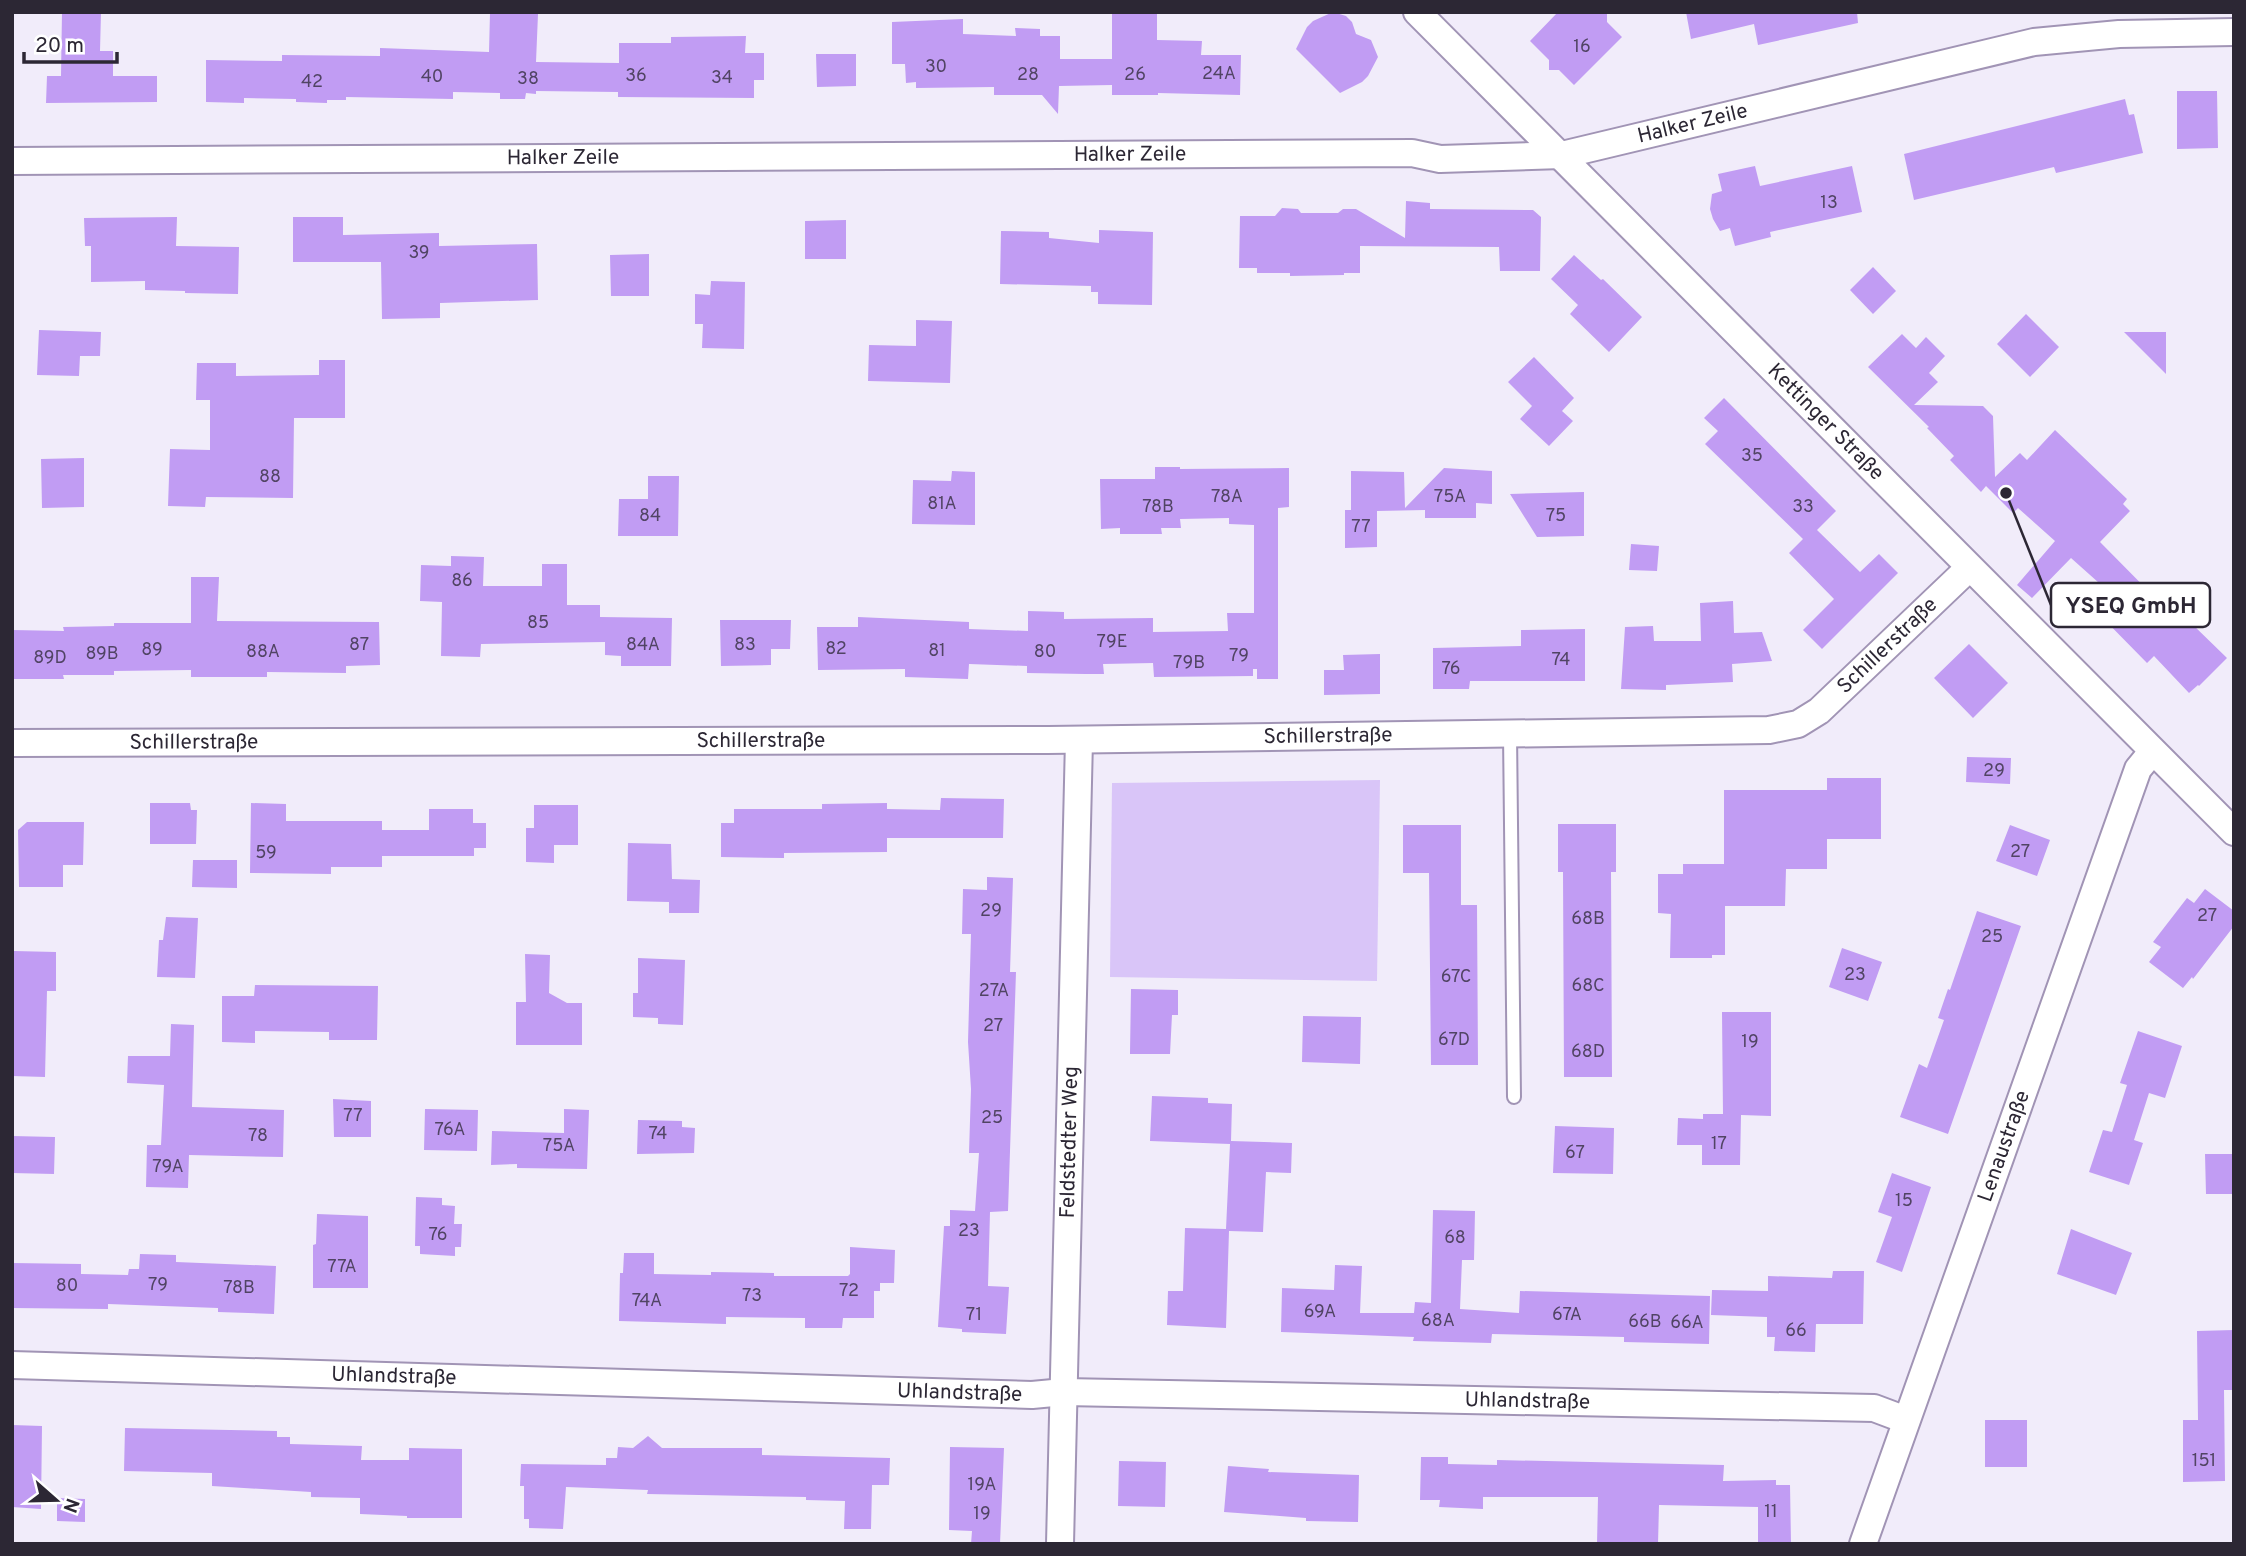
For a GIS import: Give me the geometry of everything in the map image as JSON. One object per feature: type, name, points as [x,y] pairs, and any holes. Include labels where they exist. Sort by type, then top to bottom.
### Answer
[{"type":"street","name":"Kettinger Straße","points":[[1417,12],[2234,832]]},
{"type":"street","name":"Halker Zeile","points":[[12,161],[1412,153],[1440,159],[1562,155],[2119,23],[2234,32]]},
{"type":"street","name":"Schillerstraße","points":[[12,743],[1079,740],[1769,730],[1798,724],[1819,711],[1969,568]]},
{"type":"street","name":"Feldstedter Weg","points":[[1060,1544],[1079,740]]},
{"type":"street","name":"Lenaustraße","points":[[1863,1544],[2138,769],[2152,752]]},
{"type":"street","name":"Uhlandstraße","points":[[12,1365],[1018,1394],[1064,1392],[1874,1408],[1906,1420]]},
{"type":"lane","points":[[1510,733],[1514,1097]]},
{"type":"shaded area","points":[[1380,780],[1377,981],[1110,977],[1112,783]]},
{"type":"building","points":[[62,12],[101,12],[100,51],[113,51],[113,76],[157,76],[157,102],[46,103],[47,76],[61,76]]},
{"type":"building","points":[[1112,12],[1157,12],[1157,40],[1202,41],[1201,55],[1241,55],[1240,95],[1112,95],[1112,85],[1059,86],[1058,114],[1042,95],[994,95],[994,87],[916,88],[916,82],[906,83],[905,64],[892,64],[892,22],[963,19],[963,34],[1016,36],[1015,28],[1040,29],[1040,36],[1060,36],[1060,59],[1112,59]]},
{"type":"building","points":[[1333,12],[1346,16],[1352,22],[1356,34],[1371,40],[1378,57],[1362,82],[1340,93],[1296,49],[1313,21]]},
{"type":"building","points":[[1558,12],[1607,12],[1607,22],[1622,37],[1574,85],[1559,70],[1549,70],[1549,60],[1530,41]]},
{"type":"building","points":[[1686,12],[1857,12],[1858,23],[1758,45],[1754,24],[1691,39]]},
{"type":"building","points":[[490,13],[538,14],[536,62],[619,63],[619,43],[671,43],[671,37],[746,36],[745,53],[764,53],[764,80],[754,80],[754,98],[618,97],[618,92],[536,91],[536,94],[526,93],[525,99],[500,99],[500,93],[453,92],[453,99],[346,97],[346,100],[327,100],[327,103],[296,102],[296,99],[244,98],[244,103],[206,102],[206,60],[282,61],[282,55],[380,56],[380,48],[489,52]]},
{"type":"building","points":[[816,54],[856,54],[856,86],[817,87]]},
{"type":"building","points":[[2177,91],[2217,91],[2218,148],[2177,149]]},
{"type":"building","points":[[2125,99],[2129,115],[2134,114],[2143,153],[2056,173],[2054,167],[1914,200],[1904,154]]},
{"type":"building","points":[[1755,166],[1760,186],[1852,166],[1862,212],[1770,232],[1771,237],[1735,246],[1730,228],[1720,231],[1713,219],[1710,209],[1712,194],[1722,191],[1718,174]]},
{"type":"building","points":[[1406,201],[1430,203],[1430,209],[1533,210],[1541,217],[1540,271],[1500,271],[1499,247],[1360,246],[1360,273],[1344,275],[1290,276],[1290,273],[1257,273],[1257,268],[1239,268],[1240,216],[1275,216],[1282,208],[1298,209],[1301,213],[1338,213],[1343,209],[1356,209],[1405,238]]},
{"type":"building","points":[[177,217],[176,246],[239,247],[238,294],[145,290],[145,281],[91,282],[91,246],[85,246],[84,218]]},
{"type":"building","points":[[293,217],[343,217],[343,235],[439,233],[439,246],[537,244],[538,300],[440,303],[440,318],[382,319],[381,262],[293,262]]},
{"type":"building","points":[[846,220],[846,259],[805,259],[805,221]]},
{"type":"building","points":[[1099,230],[1153,232],[1152,305],[1098,304],[1098,292],[1091,292],[1091,286],[1000,284],[1001,231],[1049,232],[1049,238],[1099,243]]},
{"type":"building","points":[[649,254],[649,296],[611,296],[610,255]]},
{"type":"building","points":[[1574,255],[1642,317],[1609,352],[1570,314],[1578,305],[1551,279]]},
{"type":"building","points":[[1873,267],[1896,291],[1873,314],[1850,290]]},
{"type":"building","points":[[711,281],[745,282],[744,349],[702,348],[703,324],[695,324],[695,294],[710,295]]},
{"type":"building","points":[[2026,314],[2059,347],[2030,377],[1997,344]]},
{"type":"building","points":[[916,320],[952,321],[950,383],[868,381],[869,345],[916,346]]},
{"type":"building","points":[[39,330],[101,332],[100,356],[80,356],[79,376],[37,375]]},
{"type":"building","points":[[2124,332],[2166,332],[2166,374]]},
{"type":"building","points":[[1902,334],[1916,348],[1926,337],[1945,356],[1929,373],[1938,382],[1914,405],[1983,406],[1993,416],[1995,477],[2020,453],[2027,460],[2055,430],[2127,499],[2123,504],[2130,511],[2100,542],[2184,627],[2190,622],[2227,658],[2199,686],[2189,693],[2154,656],[2147,663],[2092,607],[2108,591],[2071,558],[2032,598],[2017,585],[2055,541],[2018,508],[2013,513],[1986,486],[1981,492],[1950,460],[1954,456],[1927,428],[1929,427],[1868,367]]},
{"type":"building","points":[[1534,357],[1574,398],[1562,411],[1573,421],[1549,446],[1520,419],[1532,406],[1508,382]]},
{"type":"building","points":[[319,360],[345,360],[345,418],[294,418],[293,498],[206,497],[205,507],[168,506],[170,449],[210,450],[210,400],[196,400],[197,363],[236,363],[236,376],[319,375]]},
{"type":"building","points":[[1724,398],[1836,511],[1817,530],[1860,572],[1879,554],[1898,573],[1822,649],[1803,630],[1834,599],[1789,553],[1803,539],[1705,444],[1718,431],[1704,418]]},
{"type":"building","points":[[84,458],[84,507],[42,508],[41,459]]},
{"type":"building","points":[[1155,467],[1289,468],[1289,507],[1278,508],[1278,679],[1257,679],[1257,669],[1253,669],[1253,676],[1154,677],[1153,663],[1103,664],[1104,674],[1027,673],[1027,666],[969,664],[968,679],[905,677],[905,669],[818,670],[817,627],[858,627],[858,617],[969,622],[969,629],[1028,631],[1028,611],[1064,612],[1064,619],[1153,618],[1153,632],[1228,631],[1227,613],[1254,613],[1254,525],[1229,524],[1229,518],[1180,519],[1181,528],[1161,528],[1162,534],[1120,534],[1120,528],[1101,529],[1100,479],[1155,479]]},
{"type":"building","points":[[1444,468],[1492,471],[1492,504],[1476,503],[1476,518],[1425,518],[1425,510],[1377,511],[1377,547],[1345,548],[1345,510],[1351,510],[1351,471],[1404,472],[1405,508]]},
{"type":"building","points":[[952,471],[975,472],[975,525],[912,524],[913,480],[951,481]]},
{"type":"building","points":[[648,476],[679,476],[678,536],[618,536],[619,499],[648,499]]},
{"type":"building","points":[[1584,492],[1584,536],[1537,537],[1510,494]]},
{"type":"building","points":[[1631,544],[1659,546],[1657,571],[1629,570]]},
{"type":"building","points":[[451,556],[484,557],[483,586],[542,586],[542,564],[567,564],[567,605],[600,605],[600,617],[672,618],[671,666],[621,666],[621,656],[605,655],[605,642],[481,644],[480,657],[441,656],[442,602],[420,601],[421,565],[451,566]]},
{"type":"building","points":[[191,577],[219,577],[217,621],[379,622],[380,665],[346,666],[346,673],[267,672],[267,677],[191,677],[191,670],[114,671],[114,675],[63,675],[64,679],[12,679],[12,630],[64,631],[63,627],[114,626],[114,623],[191,623]]},
{"type":"building","points":[[1733,601],[1734,633],[1762,632],[1772,661],[1732,664],[1733,682],[1666,685],[1666,690],[1621,689],[1625,627],[1653,626],[1654,641],[1701,641],[1700,603]]},
{"type":"building","points":[[720,620],[791,620],[790,649],[771,649],[771,665],[721,666]]},
{"type":"building","points":[[1585,629],[1585,681],[1470,681],[1469,689],[1433,689],[1433,648],[1521,646],[1521,630]]},
{"type":"building","points":[[1969,644],[2008,683],[1973,718],[1934,678]]},
{"type":"building","points":[[1380,654],[1380,694],[1324,695],[1324,670],[1344,670],[1343,655]]},
{"type":"building","points":[[1967,757],[2011,758],[2010,784],[1966,782]]},
{"type":"building","points":[[1827,778],[1881,778],[1881,839],[1827,839],[1827,869],[1786,869],[1785,906],[1725,906],[1725,955],[1712,955],[1712,958],[1670,958],[1671,914],[1658,913],[1658,874],[1683,874],[1683,864],[1724,864],[1724,790],[1827,790]]},
{"type":"building","points":[[941,798],[1004,799],[1003,838],[887,838],[887,852],[784,853],[784,858],[721,857],[721,823],[734,823],[734,809],[822,809],[822,804],[887,803],[887,809],[940,810]]},
{"type":"building","points":[[150,803],[190,803],[191,810],[197,810],[196,844],[150,844]]},
{"type":"building","points":[[251,803],[286,804],[286,821],[382,821],[382,830],[429,830],[429,809],[473,809],[473,823],[486,823],[486,848],[474,848],[474,856],[382,856],[382,867],[331,867],[331,874],[250,873]]},
{"type":"building","points":[[534,805],[578,805],[578,845],[554,845],[554,863],[526,862],[526,828],[534,828]]},
{"type":"building","points":[[27,822],[84,822],[83,865],[63,865],[63,887],[19,887],[18,830]]},
{"type":"building","points":[[1558,824],[1616,824],[1616,872],[1611,872],[1612,1077],[1564,1077],[1563,872],[1558,872]]},
{"type":"building","points":[[1403,825],[1461,825],[1461,905],[1477,905],[1478,1065],[1431,1065],[1429,873],[1403,873]]},
{"type":"building","points":[[2010,825],[2050,840],[2037,876],[1996,861]]},
{"type":"building","points":[[628,843],[671,844],[672,879],[700,880],[699,913],[669,913],[669,902],[627,901]]},
{"type":"building","points":[[193,860],[237,860],[237,888],[192,887]]},
{"type":"building","points":[[987,877],[1013,878],[1010,972],[1016,972],[1008,1211],[990,1212],[988,1286],[1009,1287],[1006,1334],[962,1332],[962,1329],[938,1327],[944,1226],[950,1226],[950,1210],[975,1211],[979,1153],[969,1153],[971,934],[962,934],[963,889],[987,890]]},
{"type":"building","points":[[2205,889],[2234,911],[2234,926],[2183,988],[2149,962],[2161,947],[2153,942],[2187,898],[2194,903]]},
{"type":"building","points":[[1977,911],[2021,926],[1948,1134],[1900,1117],[1919,1064],[1927,1068],[1944,1020],[1938,1018]]},
{"type":"building","points":[[166,917],[198,918],[195,978],[157,977],[159,940],[163,940]]},
{"type":"building","points":[[1842,948],[1882,962],[1868,1001],[1829,987]]},
{"type":"building","points":[[14,951],[56,952],[56,991],[47,991],[45,1077],[12,1076]]},
{"type":"building","points":[[525,954],[550,955],[549,993],[567,1003],[582,1003],[582,1045],[516,1045],[516,1002],[526,1002]]},
{"type":"building","points":[[638,958],[685,960],[683,1025],[658,1024],[658,1018],[633,1017],[633,993],[638,993]]},
{"type":"building","points":[[255,985],[378,986],[377,1040],[329,1040],[329,1032],[255,1031],[255,1043],[222,1042],[222,996],[254,996]]},
{"type":"building","points":[[1131,989],[1178,990],[1178,1015],[1172,1015],[1170,1054],[1130,1054]]},
{"type":"building","points":[[1722,1012],[1771,1012],[1771,1116],[1741,1115],[1740,1165],[1702,1165],[1702,1145],[1677,1145],[1678,1118],[1703,1119],[1703,1114],[1723,1114]]},
{"type":"building","points":[[1303,1016],[1361,1017],[1360,1064],[1302,1062]]},
{"type":"building","points":[[171,1024],[194,1025],[192,1107],[284,1110],[283,1157],[189,1155],[188,1188],[146,1187],[147,1145],[161,1145],[164,1085],[127,1083],[128,1056],[170,1056]]},
{"type":"building","points":[[2138,1031],[2182,1046],[2165,1098],[2149,1093],[2134,1140],[2143,1143],[2129,1185],[2089,1172],[2103,1130],[2112,1132],[2127,1085],[2120,1083]]},
{"type":"building","points":[[1152,1096],[1208,1098],[1208,1103],[1232,1104],[1231,1141],[1292,1143],[1291,1173],[1266,1172],[1263,1232],[1229,1231],[1226,1328],[1167,1325],[1168,1291],[1183,1291],[1185,1228],[1226,1229],[1230,1144],[1150,1141]]},
{"type":"building","points":[[333,1099],[371,1101],[371,1137],[334,1137]]},
{"type":"building","points":[[425,1109],[478,1110],[477,1151],[424,1150]]},
{"type":"building","points":[[564,1109],[589,1110],[587,1169],[491,1165],[492,1131],[564,1133]]},
{"type":"building","points":[[638,1120],[682,1121],[682,1127],[695,1128],[694,1153],[637,1154]]},
{"type":"building","points":[[1555,1126],[1614,1128],[1613,1174],[1553,1173]]},
{"type":"building","points":[[12,1136],[55,1137],[54,1174],[12,1173]]},
{"type":"building","points":[[2205,1154],[2234,1154],[2234,1194],[2206,1194]]},
{"type":"building","points":[[1892,1173],[1931,1187],[1902,1272],[1876,1262],[1892,1217],[1878,1212]]},
{"type":"building","points":[[416,1197],[442,1198],[442,1205],[455,1206],[454,1224],[462,1224],[461,1247],[455,1247],[455,1256],[420,1254],[420,1246],[415,1246]]},
{"type":"building","points":[[1433,1210],[1475,1211],[1474,1260],[1462,1260],[1460,1309],[1519,1313],[1520,1291],[1710,1296],[1709,1344],[1624,1342],[1624,1337],[1492,1334],[1491,1343],[1413,1341],[1414,1337],[1281,1332],[1282,1288],[1334,1290],[1335,1265],[1362,1266],[1360,1313],[1414,1313],[1415,1302],[1431,1303]]},
{"type":"building","points":[[317,1214],[368,1216],[368,1288],[313,1288],[313,1245],[316,1244]]},
{"type":"building","points":[[2071,1229],[2132,1253],[2116,1295],[2057,1274]]},
{"type":"building","points":[[850,1247],[895,1250],[894,1283],[880,1283],[880,1291],[874,1291],[874,1318],[843,1318],[842,1328],[805,1328],[805,1318],[726,1317],[726,1324],[619,1321],[620,1273],[623,1273],[624,1253],[654,1253],[654,1274],[711,1275],[711,1272],[774,1273],[774,1276],[848,1276]]},
{"type":"building","points":[[140,1254],[176,1255],[176,1262],[276,1266],[274,1314],[218,1312],[218,1308],[108,1304],[108,1309],[12,1308],[12,1263],[81,1264],[81,1274],[128,1275],[129,1269],[139,1269]]},
{"type":"building","points":[[1833,1271],[1864,1271],[1863,1324],[1816,1324],[1815,1352],[1774,1351],[1775,1337],[1767,1337],[1767,1317],[1711,1315],[1712,1290],[1768,1291],[1768,1276],[1832,1278]]},
{"type":"building","points":[[2234,1330],[2234,1390],[2224,1390],[2225,1481],[2183,1482],[2183,1420],[2198,1420],[2197,1331]]},
{"type":"building","points":[[1985,1420],[2027,1420],[2027,1467],[1985,1467]]},
{"type":"building","points":[[12,1425],[42,1426],[41,1509],[12,1507]]},
{"type":"building","points":[[125,1428],[277,1431],[277,1437],[290,1437],[290,1444],[362,1446],[361,1460],[409,1460],[409,1448],[462,1449],[462,1518],[407,1518],[360,1514],[360,1498],[311,1497],[311,1492],[212,1486],[212,1473],[124,1471]]},
{"type":"building","points":[[648,1436],[662,1448],[762,1448],[762,1455],[890,1458],[889,1485],[872,1485],[871,1529],[844,1529],[845,1501],[806,1500],[806,1497],[647,1494],[648,1490],[566,1487],[563,1529],[529,1528],[529,1519],[524,1519],[524,1486],[520,1486],[521,1464],[606,1465],[606,1458],[617,1458],[618,1447],[633,1448]]},
{"type":"building","points":[[950,1447],[1004,1448],[1000,1544],[971,1544],[972,1531],[949,1530]]},
{"type":"building","points":[[1421,1457],[1448,1457],[1448,1464],[1497,1465],[1497,1460],[1724,1465],[1723,1481],[1776,1480],[1776,1485],[1790,1485],[1791,1544],[1758,1544],[1758,1507],[1659,1505],[1658,1544],[1597,1544],[1598,1497],[1483,1497],[1483,1509],[1439,1507],[1440,1500],[1420,1500]]},
{"type":"building","points":[[1119,1461],[1166,1462],[1165,1507],[1118,1506]]},
{"type":"building","points":[[1228,1466],[1269,1469],[1268,1472],[1359,1475],[1358,1522],[1306,1521],[1306,1518],[1224,1512]]},
{"type":"building","points":[[57,1498],[85,1499],[85,1522],[57,1521]]},
{"type":"place","name":"YSEQ GmbH","points":[[2006,493]]}]
